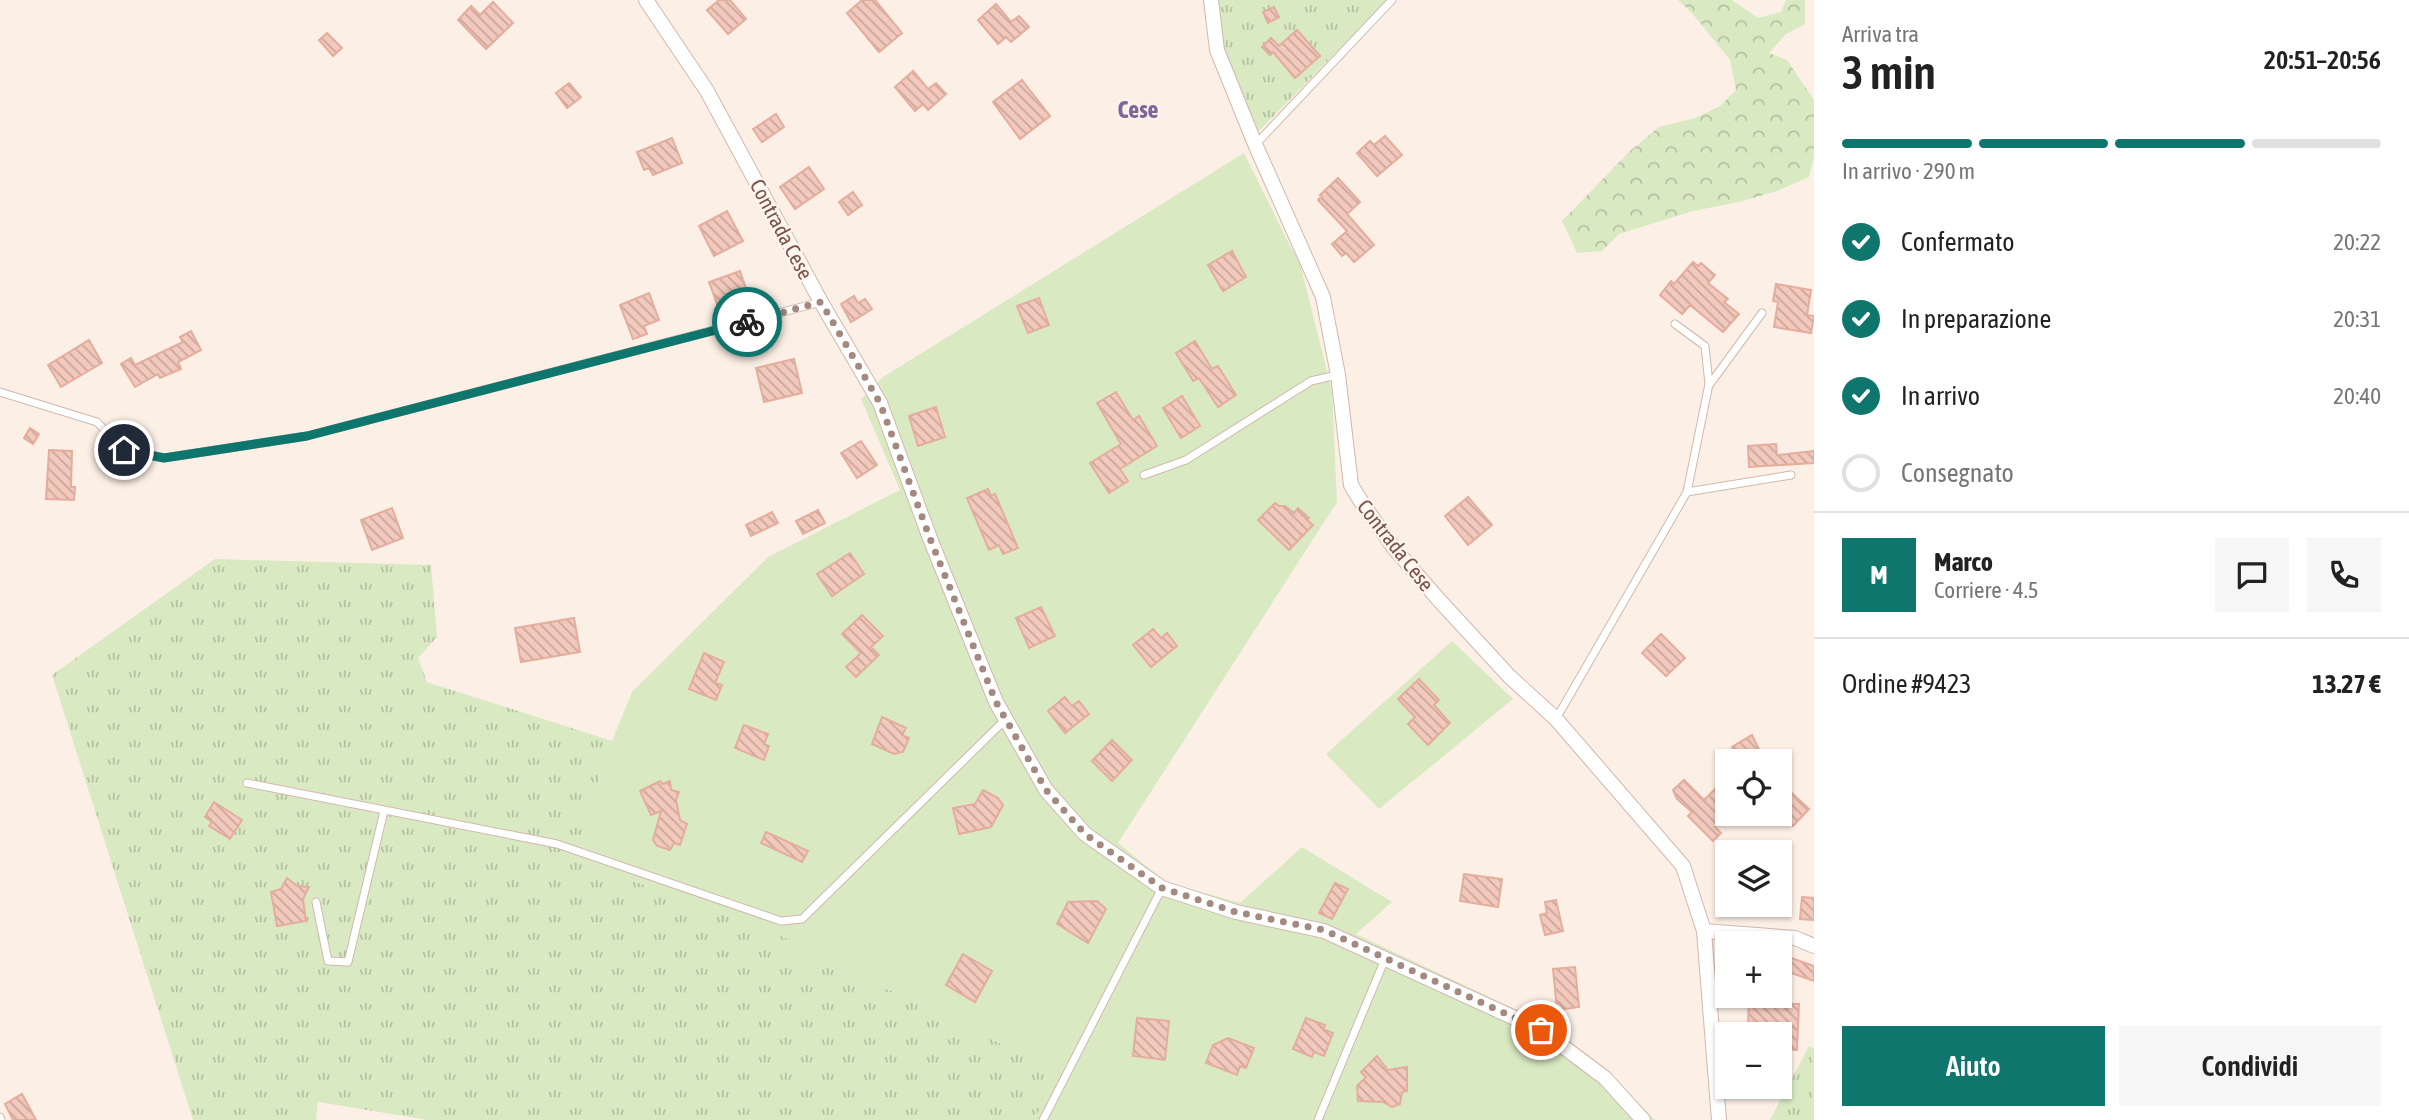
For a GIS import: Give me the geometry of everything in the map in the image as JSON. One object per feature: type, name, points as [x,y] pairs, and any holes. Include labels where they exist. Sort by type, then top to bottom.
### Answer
[{"type":"street","name":"Contrada Cese","points":[[646,0],[707,91],[821,302],[880,403],[962,621],[996,702],[1046,790],[1085,834],[1162,888],[1236,912],[1324,930],[1541,1030],[1605,1078],[1643,1120]]},
{"type":"street","name":"Contrada Cese","points":[[1211,0],[1217,50],[1255,144],[1323,297],[1338,375],[1351,485],[1394,548],[1439,600],[1509,676],[1556,719],[1683,866],[1704,931],[1719,1120]]},
{"type":"street","points":[[1704,931],[1795,939],[1814,946]]},
{"type":"lane","points":[[1255,144],[1392,0]]},
{"type":"lane","points":[[0,391],[97,422],[124,450],[164,458],[307,436],[821,302]]},
{"type":"lane","points":[[1709,384],[1762,313]]},
{"type":"lane","points":[[1556,719],[1687,492],[1709,384],[1705,346],[1675,324]]},
{"type":"lane","points":[[1144,475],[1185,460],[1311,381],[1338,375]]},
{"type":"lane","points":[[1687,492],[1791,475]]},
{"type":"lane","points":[[247,783],[557,844],[781,921],[802,919],[1006,719]]},
{"type":"lane","points":[[316,902],[328,961],[348,962],[384,811]]},
{"type":"lane","points":[[1043,1120],[1162,888]]},
{"type":"lane","points":[[1318,1120],[1385,959]]},
{"type":"green space","points":[[1216,0],[1387,0],[1256,134],[1222,45]]},
{"type":"green space","points":[[1678,0],[1732,0],[1758,18],[1781,12],[1786,0],[1805,0],[1805,24],[1786,34],[1769,53],[1787,60],[1814,100],[1814,156],[1809,177],[1777,191],[1693,211],[1619,234],[1602,251],[1577,253],[1562,221],[1630,151],[1659,127],[1695,118],[1720,106],[1736,90],[1730,60]]},
{"type":"green space","points":[[1244,153],[1299,260],[1332,391],[1337,502],[1118,843],[1166,882],[1240,903],[1302,847],[1392,902],[1356,934],[1550,1026],[1609,1072],[1655,1120],[1034,1120],[1057,1073],[914,999],[784,952],[791,940],[575,859],[612,741],[632,692],[768,557],[900,490],[861,399],[883,377]]},
{"type":"green space","points":[[215,559],[431,565],[437,637],[418,658],[427,682],[612,741],[575,859],[792,940],[784,952],[914,999],[1058,1073],[1034,1120],[428,1120],[318,1102],[316,1120],[193,1120],[52,675]]},
{"type":"green space","points":[[1452,641],[1513,699],[1379,809],[1326,754]]},
{"type":"green space","points":[[1809,1046],[1814,1049],[1814,1120],[1770,1120],[1781,1099],[1792,1099],[1792,1078]]},
{"type":"building","points":[[719,0],[730,0],[746,19],[728,34],[707,10]]},
{"type":"building","points":[[862,0],[875,0],[902,33],[879,52],[847,13]]},
{"type":"building","points":[[493,2],[513,23],[486,49],[458,20],[471,6],[480,15]]},
{"type":"building","points":[[996,4],[1011,22],[1019,16],[1029,27],[1011,42],[1006,37],[998,44],[978,20]]},
{"type":"building","points":[[1274,7],[1279,17],[1268,23],[1263,12]]},
{"type":"building","points":[[1297,30],[1320,56],[1295,78],[1273,52],[1270,55],[1262,47],[1271,38],[1279,46]]},
{"type":"building","points":[[327,33],[342,48],[333,56],[319,40]]},
{"type":"building","points":[[913,71],[928,89],[936,83],[946,94],[928,110],[923,104],[915,111],[895,87]]},
{"type":"building","points":[[1022,80],[1050,116],[1020,139],[993,102]]},
{"type":"building","points":[[569,83],[581,97],[567,108],[556,93]]},
{"type":"building","points":[[776,114],[784,127],[762,142],[753,129]]},
{"type":"building","points":[[1385,136],[1402,155],[1377,176],[1357,153],[1370,141],[1374,145]]},
{"type":"building","points":[[672,138],[682,163],[653,175],[649,168],[644,170],[637,152]]},
{"type":"building","points":[[809,167],[824,189],[795,209],[780,187]]},
{"type":"building","points":[[1338,178],[1360,202],[1347,214],[1374,245],[1354,262],[1346,253],[1342,256],[1332,244],[1347,231],[1318,200]]},
{"type":"building","points":[[853,192],[862,205],[848,215],[839,202]]},
{"type":"building","points":[[727,211],[743,241],[714,256],[699,226]]},
{"type":"building","points":[[1232,251],[1246,277],[1223,291],[1208,265]]},
{"type":"building","points":[[1693,262],[1698,266],[1701,263],[1715,275],[1708,283],[1728,299],[1724,302],[1739,314],[1723,332],[1690,305],[1682,314],[1660,295],[1671,281],[1674,284]]},
{"type":"building","points":[[740,271],[751,304],[721,315],[709,282]]},
{"type":"building","points":[[1776,284],[1811,290],[1807,315],[1814,316],[1811,333],[1774,327],[1778,302],[1773,301]]},
{"type":"building","points":[[649,293],[659,320],[644,326],[647,334],[633,339],[620,305]]},
{"type":"building","points":[[854,296],[858,303],[865,299],[872,309],[851,322],[841,304]]},
{"type":"building","points":[[1039,298],[1049,325],[1028,333],[1017,306]]},
{"type":"building","points":[[191,331],[201,350],[178,362],[181,369],[160,378],[158,374],[135,387],[121,364],[131,358],[135,365],[183,342],[180,337]]},
{"type":"building","points":[[89,340],[102,363],[61,387],[48,365]]},
{"type":"building","points":[[1195,341],[1212,369],[1218,366],[1236,395],[1218,407],[1199,378],[1193,381],[1176,353]]},
{"type":"building","points":[[794,359],[802,393],[764,402],[756,368]]},
{"type":"building","points":[[1116,392],[1133,420],[1139,416],[1157,446],[1120,469],[1128,481],[1109,493],[1090,463],[1121,444],[1097,403]]},
{"type":"building","points":[[1182,396],[1200,426],[1181,438],[1163,408]]},
{"type":"building","points":[[936,407],[945,437],[918,446],[909,416]]},
{"type":"building","points":[[30,428],[39,434],[33,444],[24,438]]},
{"type":"building","points":[[861,441],[877,465],[857,478],[841,453]]},
{"type":"building","points":[[1776,444],[1777,455],[1814,451],[1814,463],[1749,467],[1748,446]]},
{"type":"building","points":[[49,450],[72,451],[71,487],[75,487],[74,500],[46,499]]},
{"type":"building","points":[[988,489],[991,496],[995,494],[1018,548],[1003,554],[999,545],[989,550],[967,498]]},
{"type":"building","points":[[1468,497],[1492,525],[1468,545],[1445,516]]},
{"type":"building","points":[[1275,503],[1294,513],[1298,508],[1313,525],[1289,550],[1258,520]]},
{"type":"building","points":[[392,508],[403,538],[372,550],[361,520]]},
{"type":"building","points":[[818,510],[825,523],[803,534],[796,521]]},
{"type":"building","points":[[772,512],[778,523],[751,536],[746,525]]},
{"type":"building","points":[[850,553],[864,574],[832,596],[817,574]]},
{"type":"building","points":[[1041,607],[1055,636],[1029,648],[1016,618]]},
{"type":"building","points":[[862,615],[883,636],[871,647],[879,655],[856,677],[846,667],[861,653],[842,634]]},
{"type":"building","points":[[574,618],[580,652],[521,662],[515,628]]},
{"type":"building","points":[[1153,629],[1161,638],[1167,633],[1177,646],[1151,667],[1133,645]]},
{"type":"building","points":[[1661,634],[1685,658],[1666,676],[1642,653]]},
{"type":"building","points":[[704,653],[724,662],[715,683],[722,685],[716,700],[689,689]]},
{"type":"building","points":[[1419,679],[1439,700],[1434,705],[1450,723],[1428,745],[1408,724],[1415,717],[1398,699]]},
{"type":"building","points":[[1065,697],[1072,706],[1079,701],[1089,714],[1065,733],[1048,711]]},
{"type":"building","points":[[882,717],[906,728],[902,735],[909,738],[903,752],[894,754],[872,744]]},
{"type":"building","points":[[744,725],[768,734],[764,744],[769,746],[764,760],[735,748]]},
{"type":"building","points":[[1752,735],[1759,749],[1733,749],[1732,747]]},
{"type":"building","points":[[1112,740],[1132,760],[1112,781],[1092,761]]},
{"type":"building","points":[[1684,780],[1704,800],[1715,789],[1715,827],[1721,833],[1713,841],[1688,816],[1692,812],[1677,799],[1673,790]]},
{"type":"building","points":[[660,781],[663,784],[670,781],[671,790],[679,792],[676,800],[680,820],[687,824],[680,845],[674,843],[670,850],[657,846],[653,840],[661,811],[651,815],[640,791]]},
{"type":"building","points":[[983,790],[998,798],[1003,805],[991,827],[959,834],[953,808],[975,804]]},
{"type":"building","points":[[1792,793],[1809,809],[1792,825]]},
{"type":"building","points":[[214,802],[242,820],[230,839],[209,826],[212,822],[205,817]]},
{"type":"building","points":[[766,832],[808,851],[802,862],[761,843]]},
{"type":"building","points":[[1464,874],[1502,879],[1498,907],[1460,901]]},
{"type":"building","points":[[287,878],[297,886],[309,887],[303,899],[306,921],[277,926],[271,892],[281,889]]},
{"type":"building","points":[[1335,883],[1348,889],[1332,919],[1319,913]]},
{"type":"building","points":[[1802,897],[1814,898],[1814,920],[1800,919]]},
{"type":"building","points":[[1556,900],[1563,931],[1545,935],[1540,915],[1547,913],[1545,902]]},
{"type":"building","points":[[1097,901],[1106,909],[1088,943],[1057,924],[1068,902]]},
{"type":"building","points":[[963,954],[992,971],[975,1002],[946,985]]},
{"type":"building","points":[[1792,958],[1814,966],[1814,981],[1792,973]]},
{"type":"building","points":[[1575,967],[1579,1007],[1557,1010],[1553,969]]},
{"type":"building","points":[[1792,1004],[1799,1004],[1797,1050],[1792,1050],[1792,1022],[1748,1022],[1749,1008],[1792,1008]]},
{"type":"building","points":[[1137,1018],[1169,1021],[1165,1060],[1133,1056]]},
{"type":"building","points":[[1306,1018],[1325,1025],[1323,1029],[1333,1033],[1324,1056],[1314,1052],[1312,1057],[1293,1049]]},
{"type":"building","points":[[1228,1038],[1254,1048],[1246,1068],[1240,1066],[1237,1075],[1206,1063],[1213,1045]]},
{"type":"building","points":[[1377,1056],[1388,1070],[1407,1067],[1407,1091],[1402,1092],[1400,1104],[1392,1107],[1383,1102],[1358,1101],[1357,1086],[1366,1077],[1361,1072]]},
{"type":"building","points":[[22,1094],[36,1120],[13,1120],[5,1104]]},
{"type":"way so far","points":[[747,322],[821,302],[880,403],[962,621],[996,702],[1046,790],[1085,834],[1162,888],[1236,912],[1324,930],[1541,1030]]},
{"type":"district","name":"Cese","points":[[1138,109]]},
{"type":"route","points":[[124,450],[164,458],[307,436],[747,322]]}]
